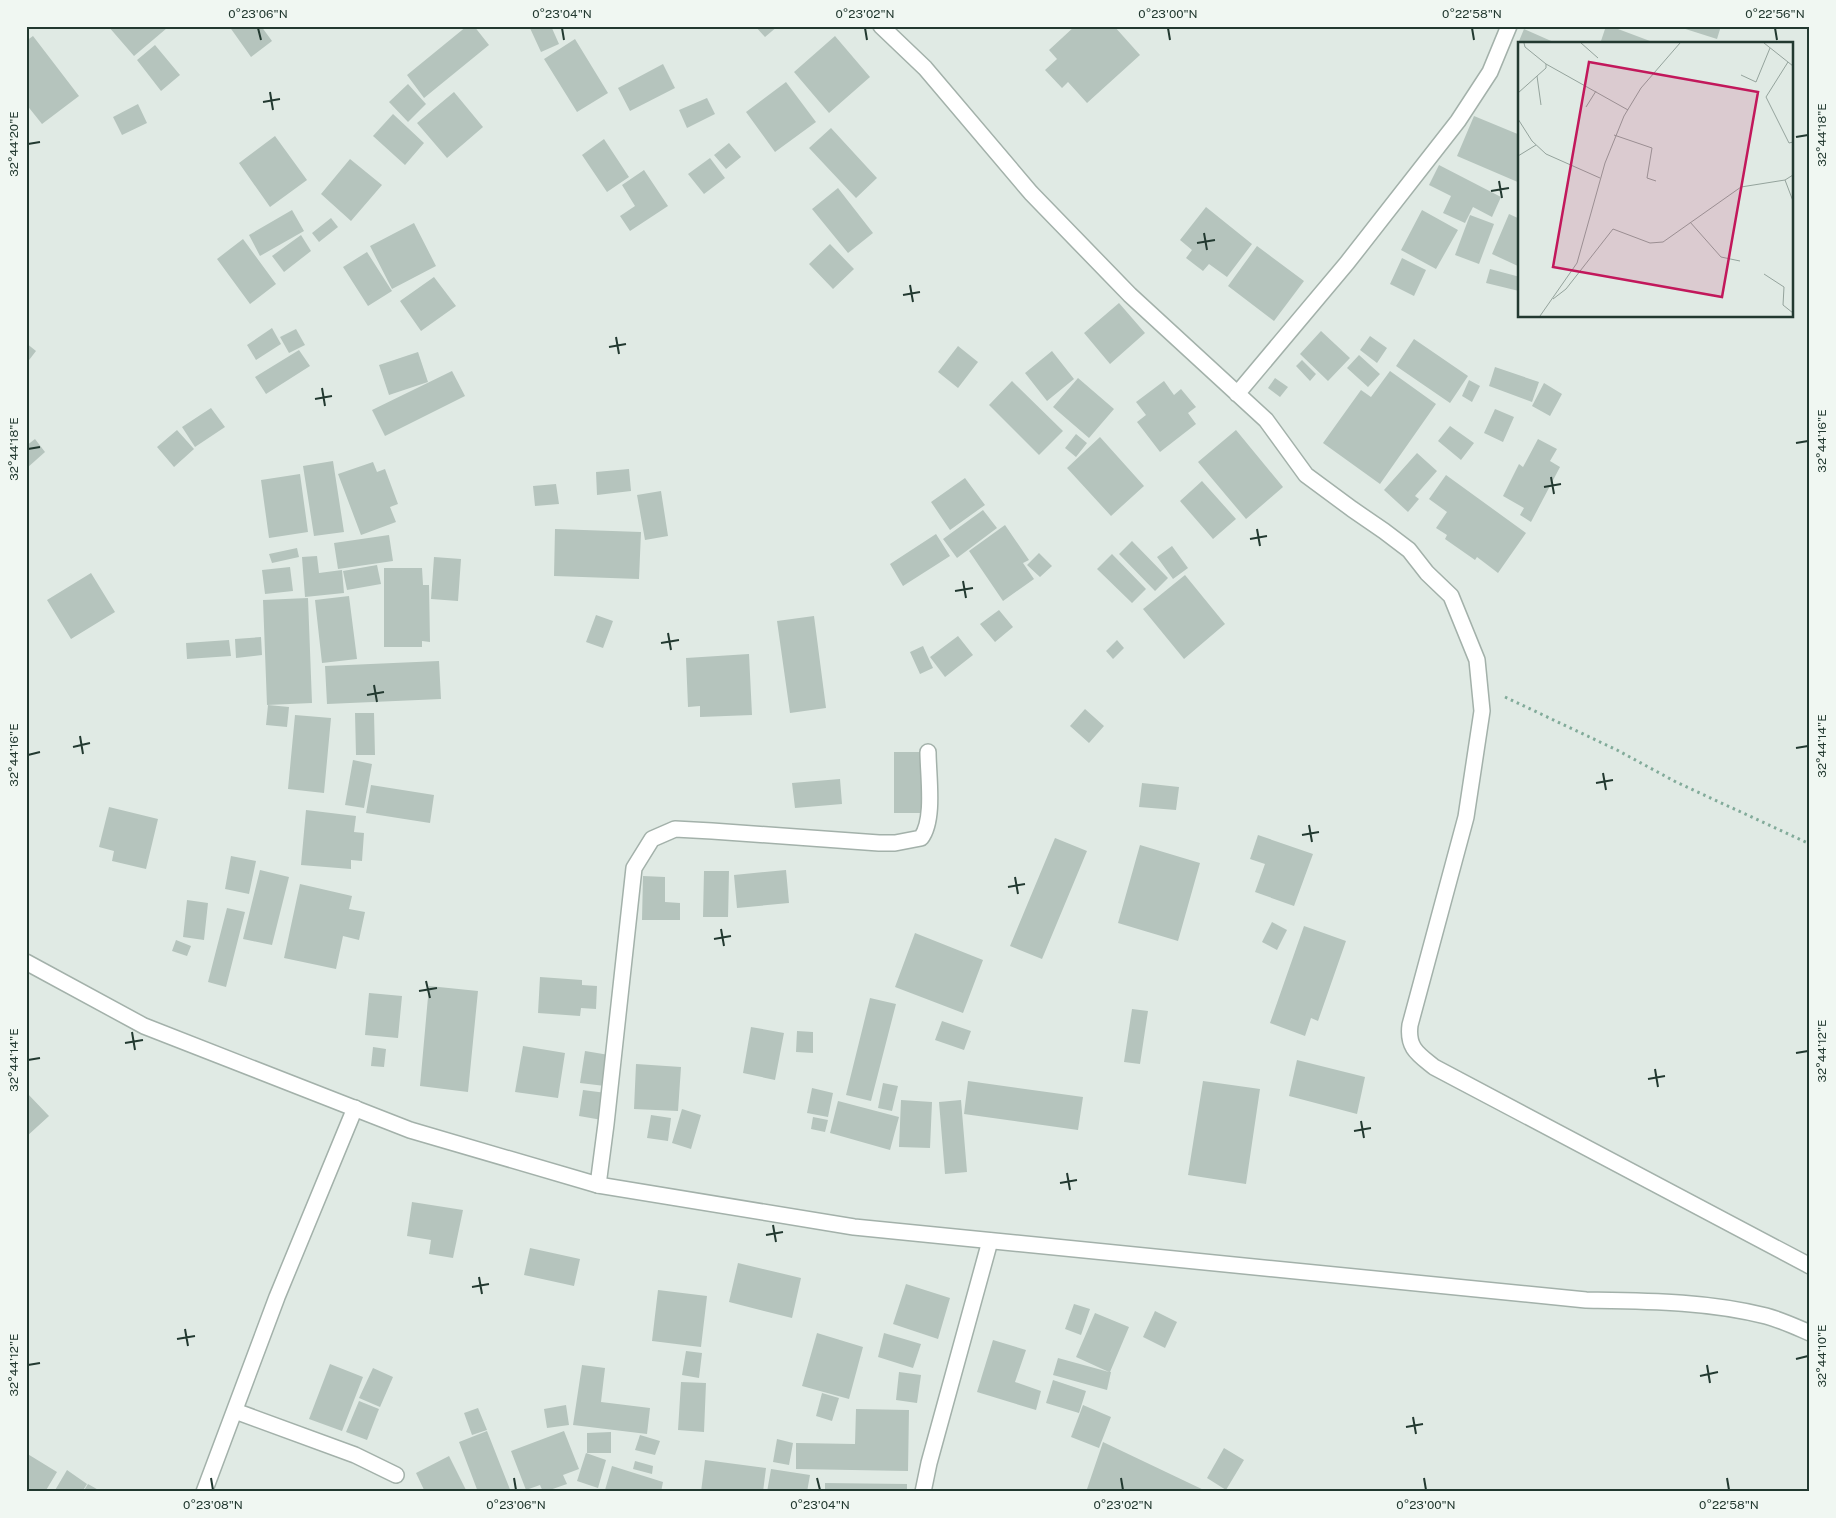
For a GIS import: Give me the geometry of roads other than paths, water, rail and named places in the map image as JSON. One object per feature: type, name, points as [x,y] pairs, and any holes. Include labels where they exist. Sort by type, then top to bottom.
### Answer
[{"type":"street","points":[[881,26],[925,68],[1037,200],[1130,295],[1266,420],[1306,475],[1409,550],[1427,573],[1452,596],[1477,660],[1482,711],[1466,817],[1410,1025],[1409,1037],[1415,1052],[1434,1067],[1810,1266]]},
{"type":"street","points":[[1237,394],[1348,263],[1458,121],[1490,72],[1509,26]]},
{"type":"street","points":[[598,1185],[634,868],[652,840],[675,829],[712,830],[879,843],[895,843],[920,838],[926,831],[929,813],[928,752]]},
{"type":"street","points":[[26,962],[144,1026],[410,1130],[598,1185],[854,1228],[1586,1300],[1679,1302],[1768,1316],[1810,1333]]},
{"type":"street","points":[[204,1492],[277,1297],[355,1108]]},
{"type":"street","points":[[923,1492],[928,1463],[990,1241]]},
{"type":"street","points":[[235,1411],[355,1455],[396,1475]]}]
